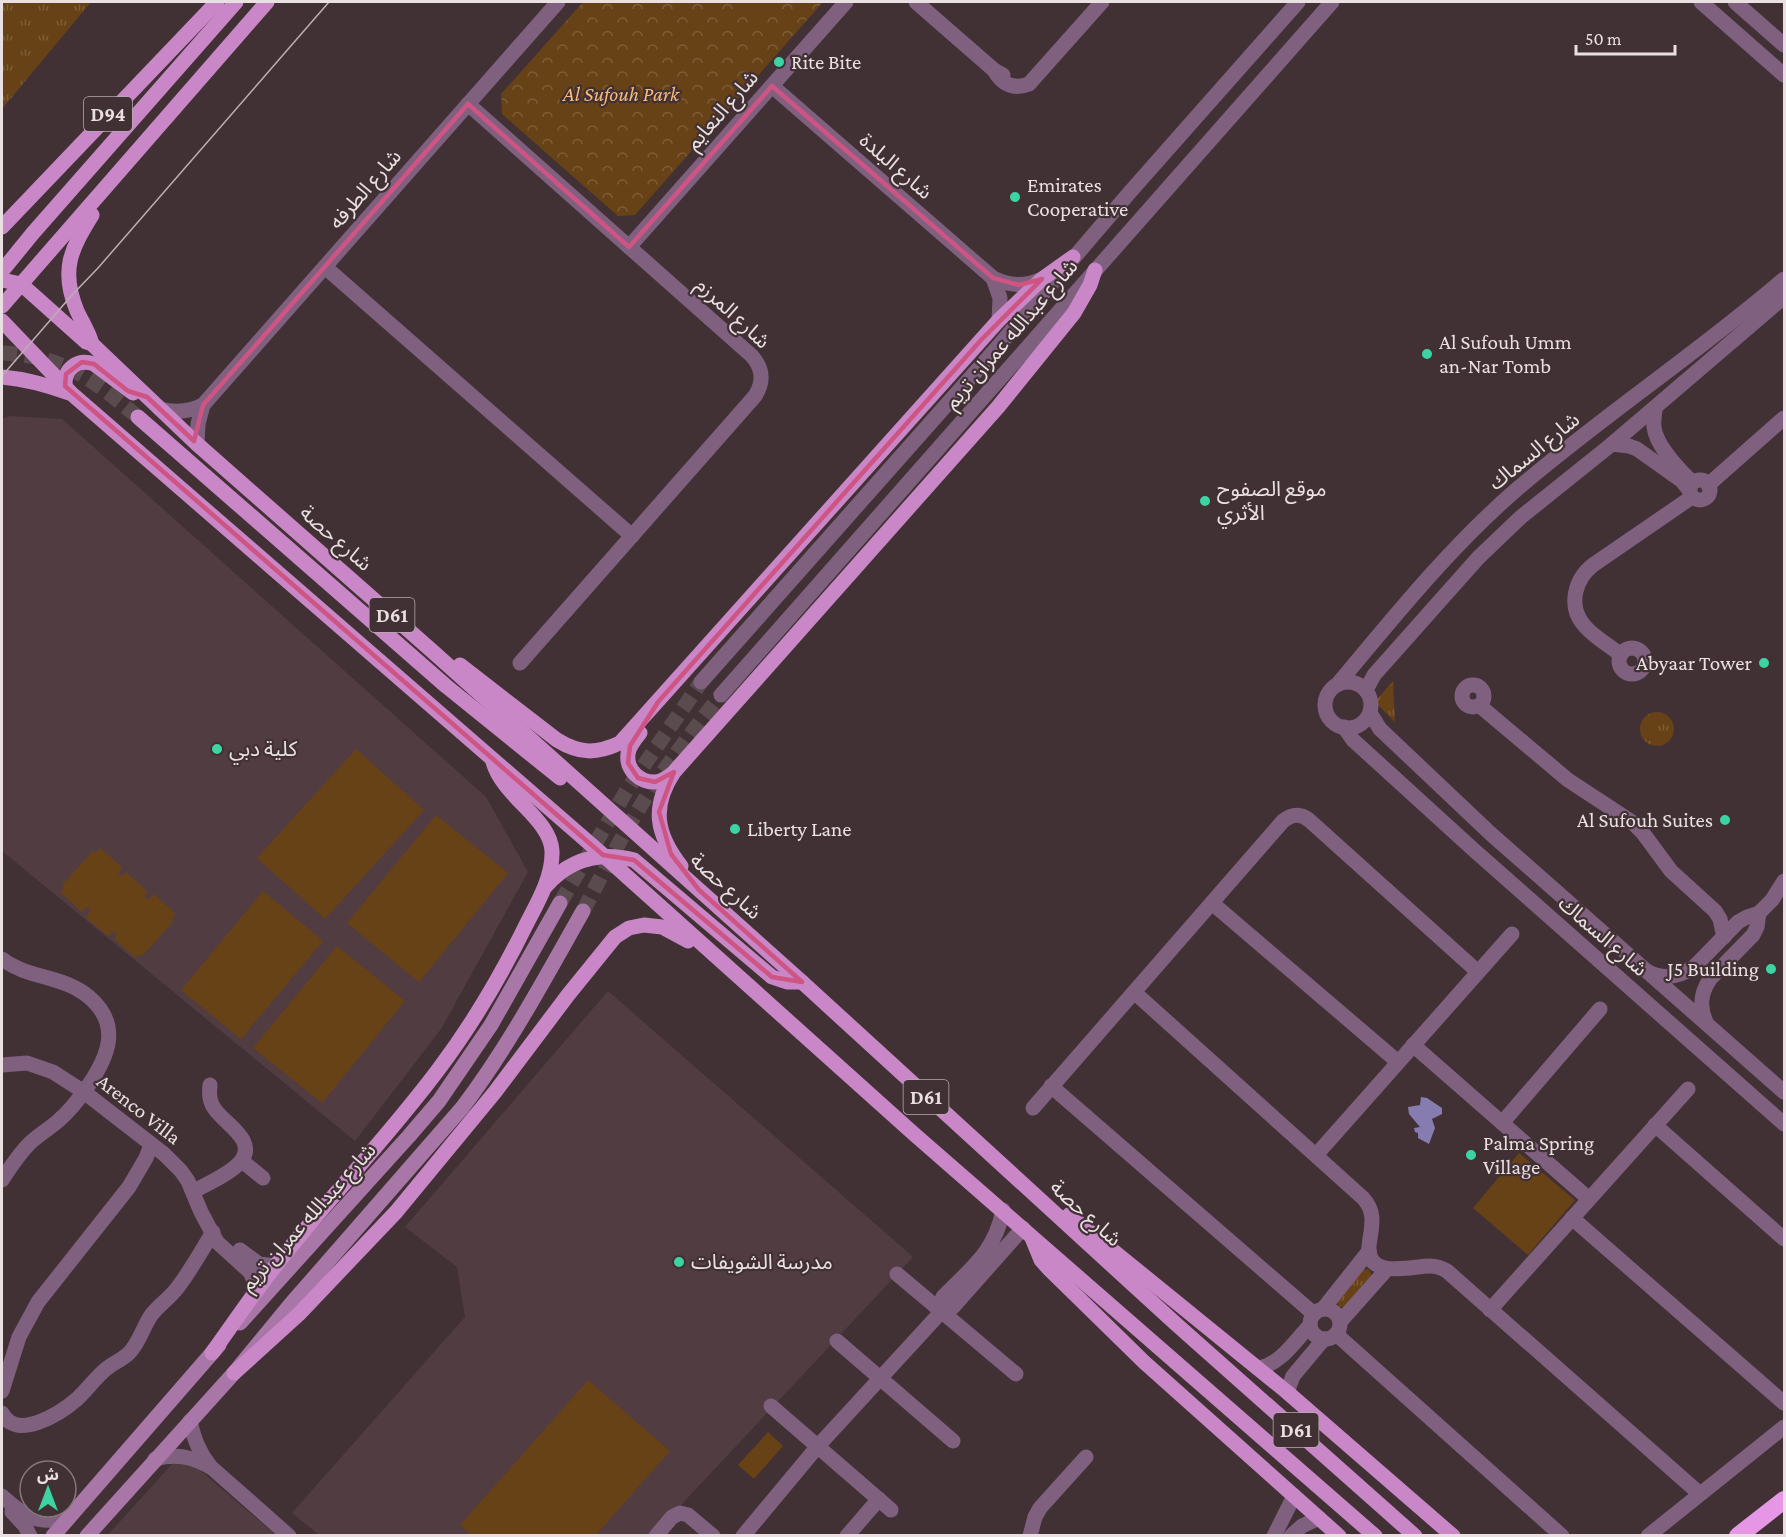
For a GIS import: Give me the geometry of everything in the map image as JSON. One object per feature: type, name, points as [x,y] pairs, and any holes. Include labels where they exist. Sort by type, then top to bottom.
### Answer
[{"type":"highway","points":[[1738,1536],[1785,1500]]},
{"type":"main road","name":"D94","points":[[2,227],[216,2]]},
{"type":"main road","points":[[2,271],[236,2]]},
{"type":"main road","name":"D94","points":[[2,306],[267,2]]},
{"type":"main road","points":[[92,344],[72,296],[68,265],[75,243],[112,181]]},
{"type":"main road","points":[[23,245],[15,259],[20,269],[29,270],[42,262]]},
{"type":"main road","points":[[431,650],[473,674],[557,740],[571,748],[587,751],[605,750],[620,743],[999,320],[1042,279],[1073,257]]},
{"type":"main road","points":[[699,890],[671,854],[664,841],[660,827],[661,801],[666,784],[674,772],[998,406],[1074,313],[1090,285],[1095,270]]},
{"type":"main road","points":[[2,280],[21,284]]},
{"type":"main road","name":"شارع حصة","points":[[21,284],[81,338],[92,344],[197,444],[802,982],[1176,1324],[1415,1536]]},
{"type":"main road","points":[[2,321],[68,390]]},
{"type":"main road","points":[[68,390],[66,374],[70,368],[81,362],[88,362],[94,364],[128,391],[147,397]]},
{"type":"main road","points":[[2,377],[68,390]]},
{"type":"main road","name":"D61","points":[[68,390],[603,855],[711,954],[1375,1536]]},
{"type":"main road","points":[[138,417],[446,686],[550,771],[585,789]]},
{"type":"main road","points":[[658,702],[654,714],[630,746],[628,763],[638,778],[646,781],[664,780],[674,772]]},
{"type":"main road","points":[[212,1353],[276,1266],[439,1069],[496,981],[544,888],[552,852],[549,839],[543,827],[500,780],[492,759]]},
{"type":"main road","points":[[544,888],[556,875],[586,858],[603,855],[634,860],[766,972],[787,982],[802,982]]},
{"type":"main road","name":"شارع عبدالله عمران تريم","points":[[78,1507],[212,1353],[439,1101],[491,1025],[560,903]]},
{"type":"main road","name":"شارع عبدالله عمران تريم","points":[[87,1536],[234,1373],[462,1107],[512,1036],[583,911]]},
{"type":"main road","points":[[234,1373],[299,1314],[396,1212],[495,1092],[615,937],[629,928],[644,925],[662,927],[711,954]]},
{"type":"main road","points":[[1052,1210],[1061,1211],[1077,1219],[1287,1392],[1453,1536]]},
{"type":"main road","points":[[1028,1232],[1041,1260],[1144,1362],[1339,1536]]},
{"type":"main road","name":"شارع عبدالله عمران تريم","points":[[53,1536],[67,1519]]},
{"type":"street","name":"شارع الطرفه","points":[[203,405],[558,2]]},
{"type":"street","name":"شارع النعايم","points":[[629,247],[846,2]]},
{"type":"street","points":[[916,2],[994,70],[1005,84],[1021,87],[1029,84],[1102,2]]},
{"type":"street","name":"شارع عبدالله عمران تريم","points":[[701,682],[995,350],[1073,257],[1298,2]]},
{"type":"street","name":"شارع عبدالله عمران تريم","points":[[721,695],[1332,2]]},
{"type":"street","points":[[1701,2],[1785,75]]},
{"type":"street","points":[[1735,2],[1785,45]]},
{"type":"street","name":"شارع البلدة","points":[[772,86],[993,278],[1019,285],[1042,279]]},
{"type":"street","name":"شارع المرزم","points":[[468,104],[752,356],[758,363],[762,380],[755,396],[520,663]]},
{"type":"street","points":[[325,267],[632,536]]},
{"type":"street","points":[[993,278],[1000,298],[999,320]]},
{"type":"street","name":"شارع السماك","points":[[1785,279],[1516,490],[1469,534],[1425,581],[1327,696],[1327,712],[1337,724],[1344,727],[1353,740],[1475,851],[1785,1124]]},
{"type":"street","name":"شارع السماك","points":[[1785,297],[1612,444],[1543,497],[1492,544],[1374,675],[1366,690],[1371,705],[1370,713],[1380,729],[1491,834],[1785,1092]]},
{"type":"street","points":[[160,409],[186,411],[203,405]]},
{"type":"street","points":[[197,444],[198,424],[203,405]]},
{"type":"street","points":[[1655,408],[1654,426],[1660,443],[1696,489]]},
{"type":"street","points":[[1621,655],[1588,630],[1577,615],[1575,596],[1580,578],[1593,565],[1696,489],[1785,418]]},
{"type":"street","points":[[1612,444],[1637,449],[1696,489]]},
{"type":"street","points":[[1337,685],[1353,682],[1366,690]]},
{"type":"street","points":[[1480,705],[1568,780],[1632,822],[1671,871],[1720,918],[1724,937]]},
{"type":"street","points":[[1344,727],[1359,725],[1370,713]]},
{"type":"street","points":[[1033,1107],[1288,817],[1299,815],[1309,820],[1478,972]]},
{"type":"street","points":[[1475,851],[1491,834]]},
{"type":"street","points":[[1646,971],[1666,977],[1686,973],[1738,922],[1753,915],[1772,900],[1785,881]]},
{"type":"street","points":[[1212,903],[1398,1062]]},
{"type":"street","points":[[1709,905],[1753,915]]},
{"type":"street","points":[[1707,1024],[1701,1006],[1704,987],[1753,935],[1753,915]]},
{"type":"street","points":[[1317,1154],[1512,934]]},
{"type":"street","points":[[2,959],[22,971],[66,982],[78,989],[99,1007],[106,1020],[109,1034],[104,1062],[84,1092],[68,1112],[27,1146],[2,1180]]},
{"type":"street","points":[[1134,992],[1317,1154],[1367,1202],[1373,1220],[1369,1251],[1276,1361],[1258,1368]]},
{"type":"street","points":[[1502,1123],[1600,1009]]},
{"type":"street","points":[[1413,1045],[1589,1199]]},
{"type":"street","name":"Arenco Villa","points":[[2,1065],[27,1063],[53,1072],[84,1092],[164,1154],[181,1171],[194,1191],[201,1212],[219,1245],[250,1272],[258,1289]]},
{"type":"street","points":[[194,1191],[235,1167],[245,1155],[244,1141],[212,1106],[209,1096],[210,1085]]},
{"type":"street","points":[[1052,1086],[1316,1316],[1336,1314],[1333,1332]]},
{"type":"street","points":[[1490,1310],[1688,1089]]},
{"type":"street","points":[[1655,1125],[1785,1239]]},
{"type":"street","points":[[2,1391],[27,1318],[129,1187],[151,1146]]},
{"type":"street","points":[[242,1161],[263,1178]]},
{"type":"street","points":[[990,1257],[1003,1210]]},
{"type":"street","points":[[1572,1218],[1785,1403]]},
{"type":"street","points":[[743,1536],[818,1446],[880,1378],[942,1311],[953,1307],[990,1257],[1028,1232]]},
{"type":"street","points":[[2,1413],[12,1424],[23,1426],[57,1413],[78,1398],[107,1368],[128,1354],[136,1345],[147,1321],[180,1284],[214,1234]]},
{"type":"street","name":"Arenco Villa","points":[[214,1234],[259,1264],[276,1266]]},
{"type":"street","points":[[1369,1251],[1377,1265],[1387,1269],[1429,1266],[1442,1268],[1700,1494]]},
{"type":"street","points":[[1287,1392],[1293,1376],[1387,1269]]},
{"type":"street","points":[[897,1274],[1016,1374]]},
{"type":"street","points":[[1316,1316],[1316,1336],[1333,1332]]},
{"type":"street","points":[[1333,1332],[1562,1536]]},
{"type":"street","points":[[837,1341],[953,1441]]},
{"type":"street","points":[[771,1406],[891,1510]]},
{"type":"street","points":[[190,1421],[201,1454],[212,1468]]},
{"type":"street","points":[[1648,1536],[1785,1427]]},
{"type":"street","points":[[155,1459],[182,1456],[199,1460],[212,1468],[289,1536]]},
{"type":"street","points":[[1030,1536],[1040,1508],[1086,1457]]},
{"type":"street","points":[[2,1496],[18,1510]]},
{"type":"street","points":[[1274,1536],[1294,1496]]},
{"type":"street","points":[[846,1536],[879,1499]]},
{"type":"street","points":[[2,1501],[26,1526],[30,1536]]},
{"type":"street","points":[[656,1536],[672,1517],[680,1513],[688,1515],[713,1536]]},
{"type":"street","points":[[1291,1536],[1302,1526],[1319,1518]]},
{"type":"street","points":[[44,1519],[61,1519]]},
{"type":"highlighted area","points":[[772,86],[993,278],[1019,285],[1042,279],[982,339],[658,702],[630,746],[628,763],[638,778],[655,782],[674,772],[659,812],[671,854],[699,890],[802,982],[772,977],[634,860],[603,855],[72,394],[65,386],[66,374],[82,362],[94,364],[128,391],[147,397],[194,441],[203,405],[468,104],[629,247]]},
{"type":"shaded area","name":"كلية دبي","points":[[9,416],[62,419],[486,797],[528,872],[441,1029],[355,1141],[2,851],[2,419]]},
{"type":"shaded area","name":"مدرسة الشويفات","points":[[608,991],[913,1257],[653,1535],[319,1535],[292,1513],[465,1317],[457,1267],[405,1227]]},
{"type":"shaded area","points":[[1421,1097],[1427,1098],[1442,1108],[1442,1114],[1432,1119],[1435,1128],[1429,1144],[1418,1138],[1418,1133],[1414,1128],[1420,1127],[1409,1114],[1408,1107],[1420,1105]]},
{"type":"shaded area","points":[[181,1454],[276,1535],[107,1536]]},
{"type":"green space","points":[[2,2],[91,2],[2,109]]},
{"type":"green space","name":"Al Sufouh Park","points":[[583,2],[823,2],[635,215],[618,216],[502,114],[501,94]]},
{"type":"green space","points":[[731,2],[785,2],[759,28]]},
{"type":"green space","points":[[1393,681],[1395,722],[1375,702]]},
{"type":"green space","points":[[1657,712],[1669,717],[1674,729],[1669,741],[1657,746],[1645,741],[1640,729],[1645,717]]},
{"type":"green space","points":[[356,749],[424,810],[325,919],[257,858]]},
{"type":"green space","points":[[436,815],[508,873],[419,982],[347,923]]},
{"type":"green space","points":[[100,848],[122,867],[118,873],[122,876],[126,872],[148,892],[144,896],[148,900],[154,894],[176,914],[171,919],[173,922],[142,956],[139,954],[136,958],[114,939],[117,935],[113,931],[108,936],[85,917],[91,911],[87,907],[82,912],[60,892],[64,888],[62,885],[93,851],[96,853]]},
{"type":"green space","points":[[263,891],[323,941],[241,1039],[181,990]]},
{"type":"green space","points":[[337,946],[405,1001],[322,1103],[253,1048]]},
{"type":"green space","points":[[1519,1153],[1575,1200],[1528,1255],[1473,1208]]},
{"type":"green space","points":[[1368,1269],[1371,1276],[1344,1307],[1339,1307],[1337,1302],[1363,1270]]},
{"type":"green space","points":[[588,1380],[670,1451],[596,1535],[471,1535],[460,1525]]},
{"type":"green space","points":[[768,1432],[783,1446],[754,1479],[738,1465]]},
{"type":"tunnel","points":[[2,353],[43,359],[76,372],[106,391],[138,417]]},
{"type":"tunnel","points":[[560,903],[627,790],[701,682]]},
{"type":"tunnel","points":[[583,911],[645,799],[721,695]]},
{"type":"tram line","points":[[2,376],[329,2]]},
{"type":"place","name":"Rite Bite","points":[[779,62]]},
{"type":"place","name":"Emirates Cooperative","points":[[1015,197]]},
{"type":"place","name":"Al Sufouh Umm an-Nar Tomb","points":[[1427,354]]},
{"type":"place","name":"موقع الصفوح الأثري","points":[[1205,501]]},
{"type":"place","name":"Abyaar Tower","points":[[1764,663]]},
{"type":"place","name":"كلية دبي","points":[[217,749]]},
{"type":"place","name":"Al Sufouh Suites","points":[[1725,820]]},
{"type":"place","name":"Liberty Lane","points":[[735,829]]},
{"type":"place","name":"J5 Building","points":[[1771,969]]},
{"type":"place","name":"Palma Spring Village","points":[[1471,1155]]},
{"type":"place","name":"مدرسة الشويفات","points":[[679,1262]]}]
